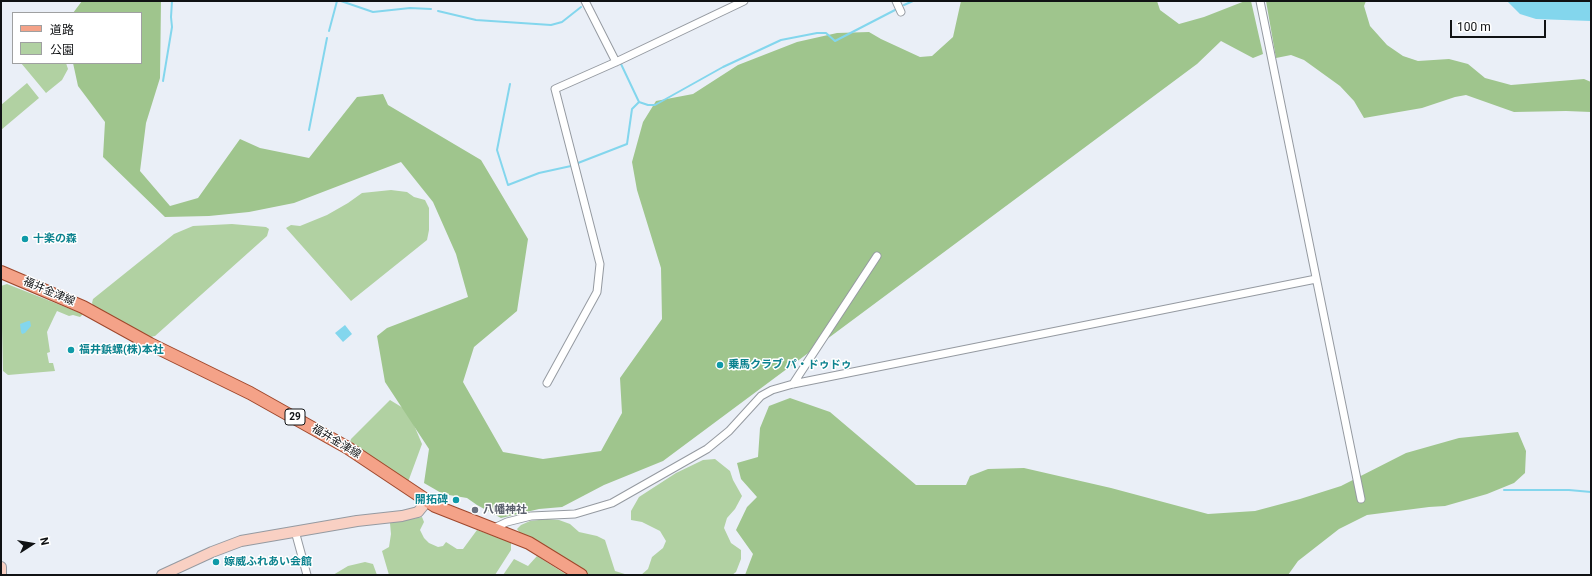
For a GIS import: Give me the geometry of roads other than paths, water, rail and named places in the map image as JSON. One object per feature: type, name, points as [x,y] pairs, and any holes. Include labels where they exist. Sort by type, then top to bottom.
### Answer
[{"type":"main road","name":"福井金津線","points":[[1,272],[83,307],[150,344],[250,393],[348,448],[437,507],[494,528],[534,545],[581,575]]},
{"type":"street","points":[[585,1],[616,62]]},
{"type":"street","points":[[547,383],[597,292],[600,264],[555,89],[616,62],[744,1]]},
{"type":"street","points":[[896,1],[901,12]]},
{"type":"street","points":[[1260,1],[1361,499]]},
{"type":"street","points":[[793,384],[877,256]]},
{"type":"street","points":[[494,528],[507,522],[525,518],[575,514],[612,503],[707,449],[729,431],[761,396],[772,390],[793,384],[1316,279]]},
{"type":"street","points":[[162,575],[212,552],[242,541],[295,531],[417,513],[427,501]]},
{"type":"street","points":[[295,531],[307,575]]},
{"type":"street","points":[[1,567],[1,575]]},
{"type":"water","points":[[1507,1],[1591,1],[1591,21],[1536,19],[1520,14]]},
{"type":"water","points":[[30,321],[31,326],[25,333],[22,334],[20,324]]},
{"type":"water","points":[[345,325],[352,334],[343,342],[335,333]]},
{"type":"waterway","points":[[163,81],[172,27],[172,1]]},
{"type":"waterway","points":[[329,31],[337,1]]},
{"type":"waterway","points":[[341,1],[373,12],[410,8],[431,9]]},
{"type":"waterway","points":[[904,5],[913,1]]},
{"type":"waterway","points":[[438,11],[476,20],[551,25],[562,22],[581,7]]},
{"type":"waterway","points":[[578,163],[627,144],[632,109],[639,102],[648,105],[655,105],[723,67],[781,40],[817,33],[826,33],[835,41],[895,10]]},
{"type":"waterway","points":[[309,130],[327,38]]},
{"type":"waterway","points":[[621,64],[639,102]]},
{"type":"waterway","points":[[510,84],[497,150],[508,185],[539,173],[571,166]]},
{"type":"waterway","points":[[1504,490],[1569,490],[1591,492]]},
{"type":"place","name":"十楽の森","points":[[25,239]]},
{"type":"place","name":"福井鋲螺(株)本社","points":[[71,350]]},
{"type":"place","name":"乗馬クラブ パ・ドゥドゥ","points":[[720,365]]},
{"type":"place","name":"開拓碑","points":[[456,500]]},
{"type":"place","name":"八幡神社","points":[[475,510]]},
{"type":"place","name":"嫁威ふれあい会館","points":[[216,562]]}]
